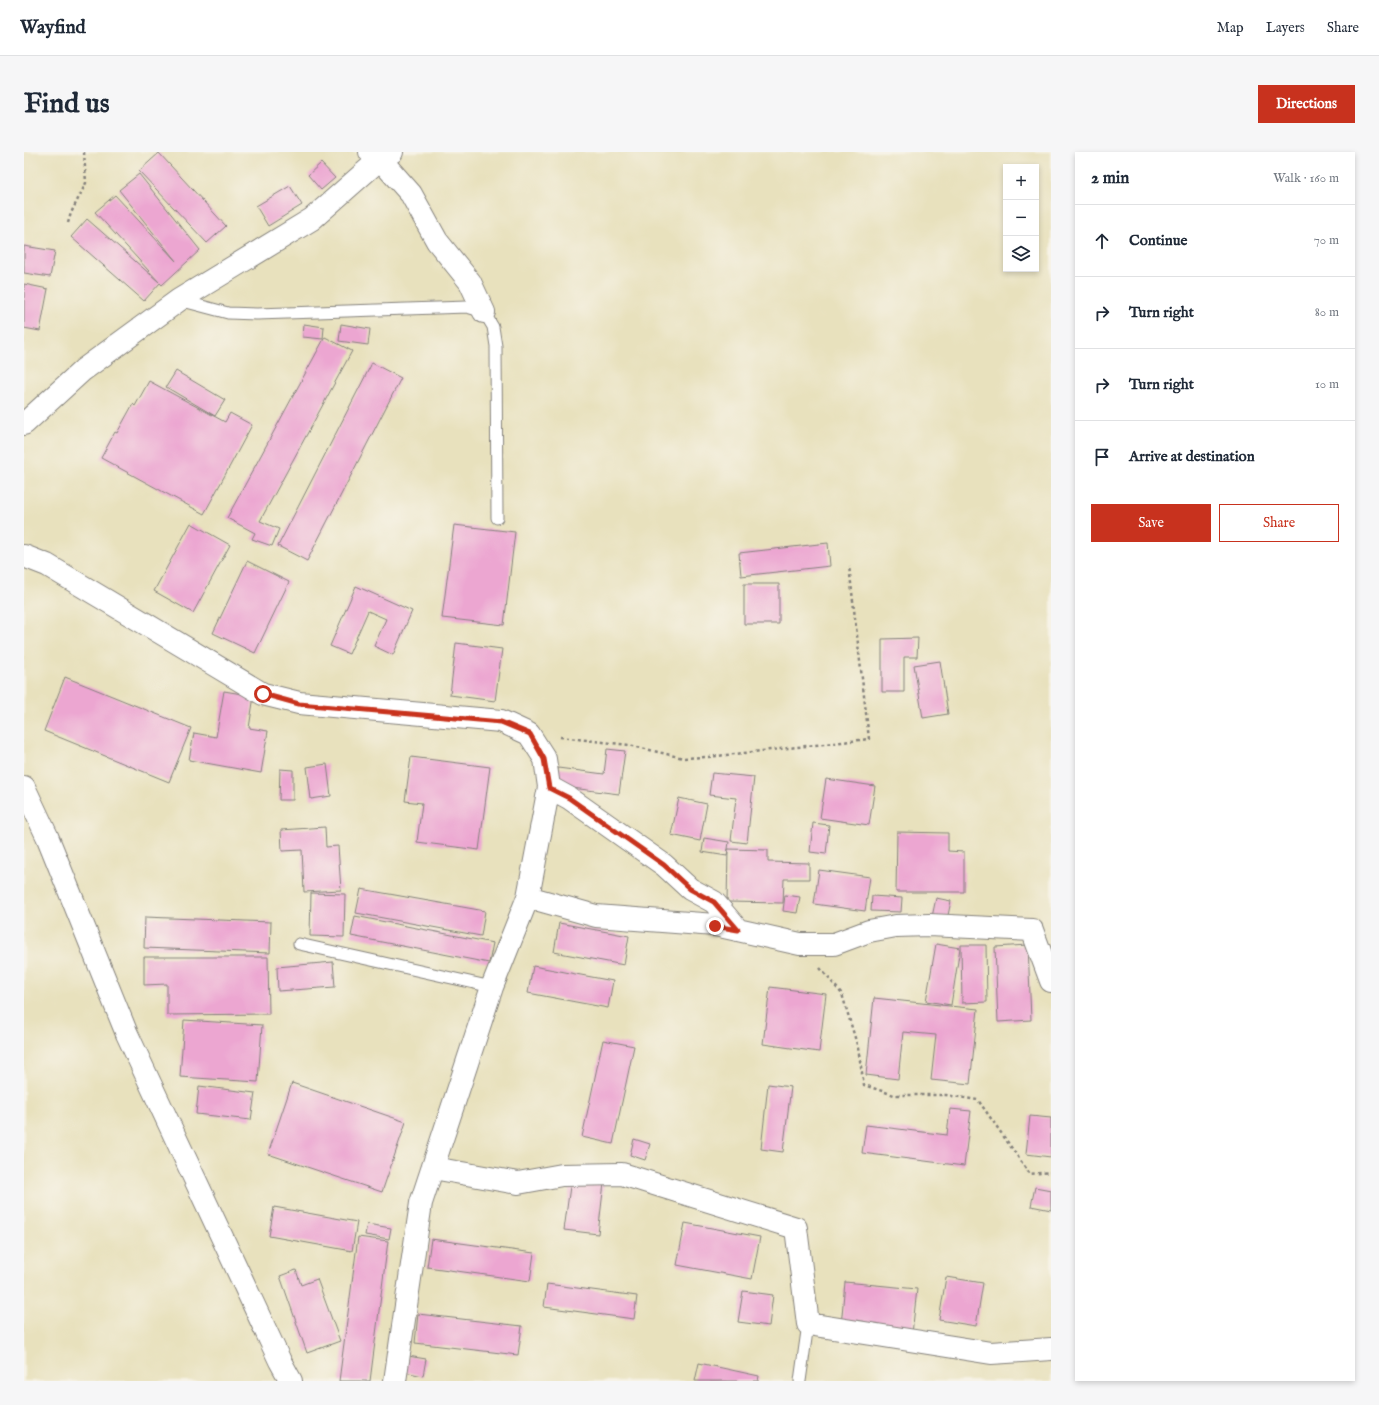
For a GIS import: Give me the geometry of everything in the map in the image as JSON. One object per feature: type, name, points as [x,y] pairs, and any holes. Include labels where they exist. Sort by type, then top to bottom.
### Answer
[{"type":"street","points":[[24,424],[83,370],[179,300],[312,219],[380,154],[411,194],[437,241],[470,282],[484,312]]},
{"type":"street","points":[[24,556],[46,565],[263,694],[299,704],[501,722],[530,734],[544,759],[549,788],[528,897],[492,987],[433,1168],[420,1203],[395,1381]]},
{"type":"street","points":[[24,787],[47,836],[127,1034],[280,1361],[291,1381]]},
{"type":"street","points":[[549,788],[569,798],[664,865],[690,889],[714,902],[738,930]]},
{"type":"street","points":[[528,897],[596,916],[715,926],[800,944],[834,944],[869,931],[896,926],[929,925],[1032,930],[1051,980]]},
{"type":"street","points":[[433,1168],[518,1183],[562,1175],[622,1174],[796,1228],[808,1324],[991,1353],[1051,1349]]},
{"type":"lane","points":[[179,300],[228,313],[258,314],[467,308],[484,312],[493,327],[496,346],[497,518]]},
{"type":"lane","points":[[299,944],[492,987]]},
{"type":"lane","points":[[800,1381],[808,1324]]},
{"type":"path","points":[[68,223],[71,213],[86,184],[84,152]]},
{"type":"path","points":[[530,734],[628,745],[683,758],[708,758],[869,739],[849,566]]},
{"type":"path","points":[[800,944],[842,994],[858,1048],[864,1085],[894,1095],[946,1095],[978,1100],[1030,1174],[1051,1172]]},
{"type":"building","points":[[159,153],[226,226],[207,243],[139,171]]},
{"type":"building","points":[[321,163],[335,178],[321,190],[308,175]]},
{"type":"building","points":[[139,174],[200,250],[162,285],[160,283],[144,301],[71,237],[87,219],[159,282],[95,212],[115,195],[176,261],[119,190]]},
{"type":"building","points":[[290,186],[302,205],[268,226],[256,206]]},
{"type":"building","points":[[24,246],[55,251],[50,277],[24,273]]},
{"type":"building","points":[[24,284],[48,289],[40,331],[24,328]]},
{"type":"building","points":[[304,324],[324,327],[323,339],[303,337]]},
{"type":"building","points":[[341,324],[370,329],[368,345],[339,341]]},
{"type":"building","points":[[325,337],[352,351],[260,521],[279,529],[272,546],[252,539],[255,533],[227,518]]},
{"type":"building","points":[[372,363],[401,378],[307,561],[278,546]]},
{"type":"building","points":[[176,371],[225,400],[215,416],[166,387]]},
{"type":"building","points":[[149,381],[225,422],[230,413],[252,425],[204,514],[101,458],[115,432],[117,433],[133,404],[135,406]]},
{"type":"building","points":[[191,523],[230,545],[193,613],[154,591]]},
{"type":"building","points":[[454,525],[515,532],[504,625],[442,618]]},
{"type":"building","points":[[828,543],[830,566],[741,576],[739,553]]},
{"type":"building","points":[[247,561],[289,582],[255,653],[213,633]]},
{"type":"building","points":[[744,584],[779,584],[779,624],[744,624]]},
{"type":"building","points":[[356,586],[412,611],[393,655],[374,646],[386,619],[368,611],[349,654],[330,646]]},
{"type":"building","points":[[918,638],[917,657],[904,657],[904,692],[882,692],[882,639]]},
{"type":"building","points":[[456,643],[502,649],[495,701],[450,695]]},
{"type":"building","points":[[940,661],[948,714],[923,718],[914,665]]},
{"type":"building","points":[[65,677],[191,728],[169,782],[44,731]]},
{"type":"building","points":[[224,691],[254,696],[249,728],[268,731],[261,773],[189,760],[194,733],[216,737]]},
{"type":"building","points":[[607,749],[625,751],[619,794],[556,786],[558,768],[604,774]]},
{"type":"building","points":[[411,757],[490,767],[479,850],[417,842],[422,803],[405,801]]},
{"type":"building","points":[[327,764],[331,796],[311,799],[307,767]]},
{"type":"building","points":[[280,769],[293,770],[293,800],[279,800]]},
{"type":"building","points":[[712,773],[754,777],[747,843],[731,841],[736,798],[709,795]]},
{"type":"building","points":[[826,779],[875,786],[869,825],[820,818]]},
{"type":"building","points":[[679,798],[707,804],[700,841],[671,835]]},
{"type":"building","points":[[813,823],[829,825],[826,854],[810,852]]},
{"type":"building","points":[[325,827],[326,847],[338,846],[341,890],[304,892],[302,850],[282,851],[281,830]]},
{"type":"building","points":[[897,832],[948,833],[948,851],[964,852],[964,892],[896,892]]},
{"type":"building","points":[[704,838],[729,842],[727,856],[702,852]]},
{"type":"building","points":[[728,849],[768,850],[768,862],[809,863],[809,879],[784,879],[783,903],[727,902]]},
{"type":"building","points":[[819,870],[870,877],[865,911],[814,904]]},
{"type":"building","points":[[361,889],[485,911],[481,936],[356,913]]},
{"type":"building","points":[[311,893],[345,894],[344,937],[310,936]]},
{"type":"building","points":[[785,895],[800,897],[797,913],[783,911]]},
{"type":"building","points":[[872,896],[902,898],[901,912],[871,911]]},
{"type":"building","points":[[936,898],[951,901],[947,920],[932,917]]},
{"type":"building","points":[[355,916],[493,943],[489,963],[351,936]]},
{"type":"building","points":[[145,917],[271,922],[270,953],[144,948]]},
{"type":"building","points":[[559,923],[629,936],[624,965],[554,952]]},
{"type":"building","points":[[936,944],[960,948],[951,1005],[926,1001]]},
{"type":"building","points":[[961,945],[986,945],[987,1002],[962,1003]]},
{"type":"building","points":[[1028,945],[1031,1020],[998,1022],[995,947]]},
{"type":"building","points":[[144,957],[268,957],[269,1014],[167,1015],[167,984],[144,985]]},
{"type":"building","points":[[333,962],[335,987],[278,991],[277,967]]},
{"type":"building","points":[[533,966],[613,981],[608,1008],[528,993]]},
{"type":"building","points":[[770,987],[826,994],[819,1052],[763,1044]]},
{"type":"building","points":[[874,998],[978,1009],[970,1084],[931,1080],[936,1035],[903,1032],[898,1079],[866,1075]]},
{"type":"building","points":[[184,1020],[262,1025],[258,1082],[180,1077]]},
{"type":"building","points":[[603,1040],[634,1046],[613,1144],[582,1137]]},
{"type":"building","points":[[292,1083],[406,1122],[382,1192],[268,1154]]},
{"type":"building","points":[[768,1084],[791,1087],[783,1152],[761,1149]]},
{"type":"building","points":[[199,1086],[255,1093],[251,1120],[196,1114]]},
{"type":"building","points":[[950,1109],[971,1111],[964,1166],[862,1153],[866,1125],[947,1135]]},
{"type":"building","points":[[1030,1116],[1051,1118],[1051,1157],[1026,1154]]},
{"type":"building","points":[[634,1139],[650,1144],[645,1160],[630,1155]]},
{"type":"building","points":[[571,1179],[604,1183],[598,1234],[564,1230]]},
{"type":"building","points":[[1035,1187],[1051,1190],[1051,1210],[1031,1206]]},
{"type":"building","points":[[274,1207],[357,1222],[352,1251],[269,1236]]},
{"type":"building","points":[[685,1223],[760,1237],[752,1279],[677,1265]]},
{"type":"building","points":[[367,1224],[391,1228],[389,1239],[365,1235]]},
{"type":"building","points":[[358,1237],[388,1241],[370,1381],[339,1381]]},
{"type":"building","points":[[431,1239],[534,1253],[530,1281],[427,1267]]},
{"type":"building","points":[[296,1270],[301,1285],[317,1279],[340,1341],[307,1353],[280,1276]]},
{"type":"building","points":[[946,1277],[983,1283],[976,1326],[939,1320]]},
{"type":"building","points":[[845,1282],[917,1289],[912,1334],[841,1326]]},
{"type":"building","points":[[547,1284],[637,1296],[634,1319],[544,1307]]},
{"type":"building","points":[[743,1291],[773,1295],[769,1326],[738,1322]]},
{"type":"building","points":[[418,1314],[522,1326],[518,1355],[415,1343]]},
{"type":"building","points":[[408,1356],[426,1359],[423,1376],[405,1372]]},
{"type":"building","points":[[699,1363],[759,1376],[758,1381],[695,1381]]},
{"type":"route","points":[[263,694],[299,704],[501,722],[530,734],[544,759],[549,788],[569,798],[671,870],[690,889],[714,902],[738,930],[715,926]]}]
